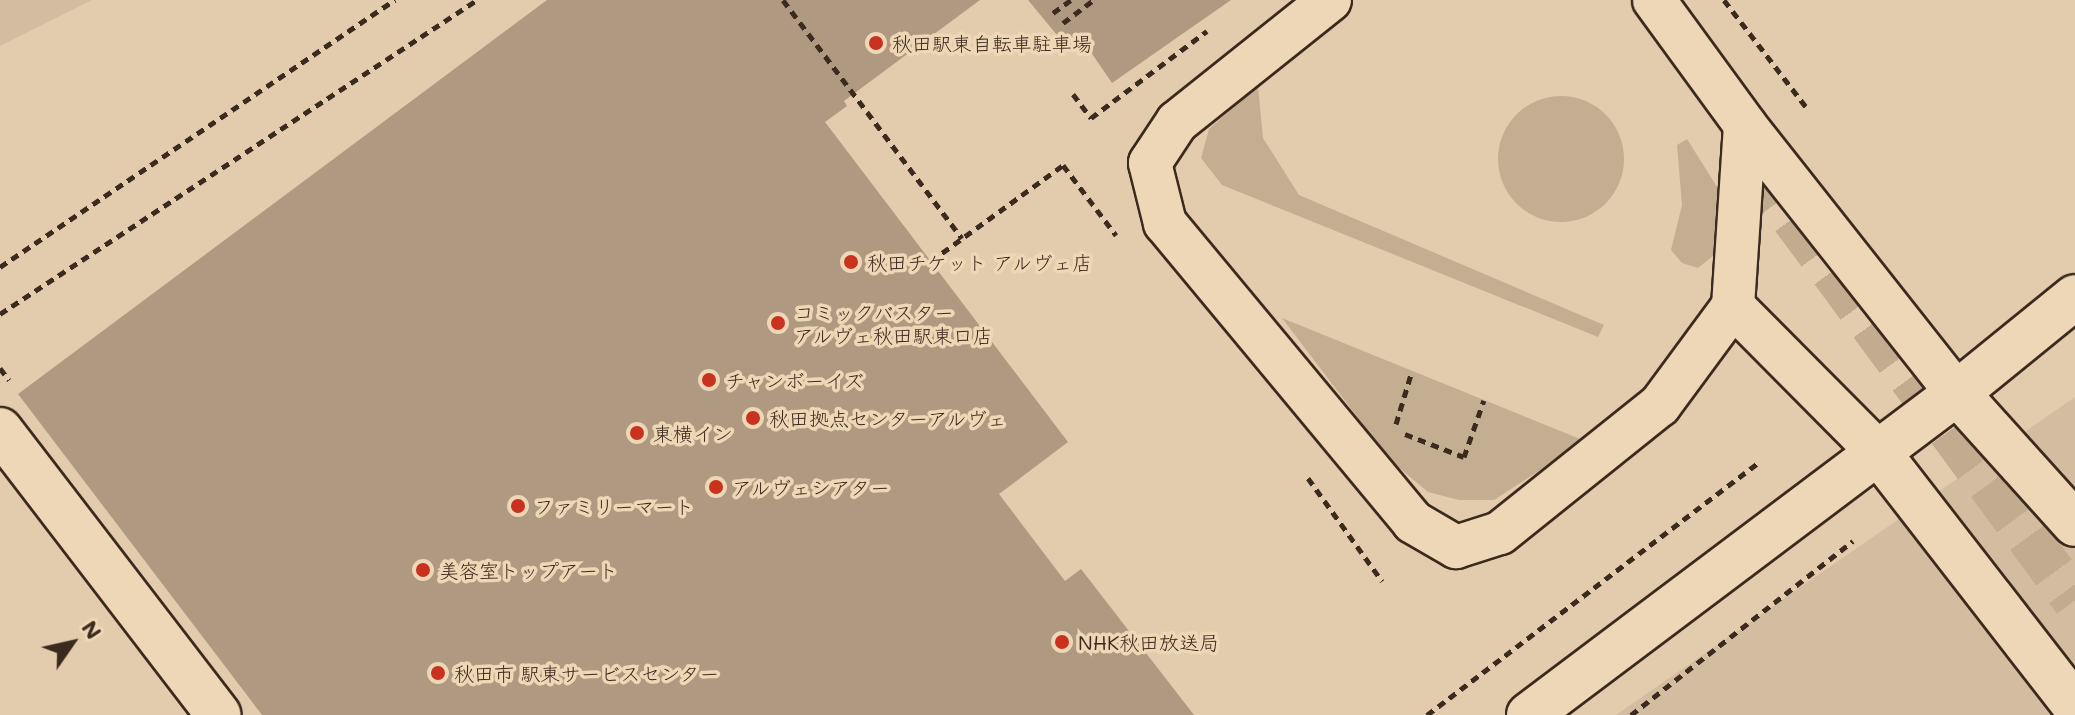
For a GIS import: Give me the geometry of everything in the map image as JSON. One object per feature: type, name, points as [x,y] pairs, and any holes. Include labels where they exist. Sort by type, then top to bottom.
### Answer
[{"type":"street","points":[[1330,0],[1177,122],[1150,163],[1165,223],[1413,522],[1456,547],[1500,533],[1660,405],[1733,306],[1745,125]]},
{"type":"street","points":[[1654,0],[1745,125],[1957,393],[2075,524]]},
{"type":"street","points":[[1529,715],[1957,393],[2075,297]]},
{"type":"street","points":[[1733,306],[1878,452],[2075,706]]},
{"type":"street","points":[[0,430],[219,715]]},
{"type":"path","points":[[0,267],[395,0]]},
{"type":"path","points":[[0,314],[477,0]]},
{"type":"path","points":[[783,0],[962,238]]},
{"type":"path","points":[[1053,13],[1071,0]]},
{"type":"path","points":[[1063,23],[1094,0]]},
{"type":"path","points":[[1724,0],[1807,108]]},
{"type":"path","points":[[1073,94],[1091,118],[1211,27]]},
{"type":"path","points":[[931,261],[1063,165]]},
{"type":"path","points":[[1412,371],[1394,430],[1464,457],[1484,400]]},
{"type":"path","points":[[1427,715],[1758,463]]},
{"type":"path","points":[[1631,715],[1853,541]]},
{"type":"shaded area","points":[[0,0],[92,0],[0,46]]},
{"type":"shaded area","points":[[1258,86],[1263,138],[1299,195],[1604,325],[1598,337],[1222,185],[1201,158],[1209,129]]},
{"type":"shaded area","points":[[1561,96],[1585,101],[1606,114],[1619,135],[1624,159],[1619,183],[1606,204],[1585,217],[1561,222],[1537,217],[1516,204],[1503,183],[1498,159],[1503,135],[1516,114],[1537,101]]},
{"type":"shaded area","points":[[1687,139],[1724,198],[1724,247],[1698,268],[1682,263],[1671,250],[1682,205],[1677,145]]},
{"type":"shaded area","points":[[1282,318],[1585,441],[1494,500],[1459,500],[1428,492],[1390,460]]},
{"type":"shaded area","points":[[2075,397],[2075,715],[1616,715]]},
{"type":"building","name":"秋田拠点センターアルヴェ","points":[[547,0],[980,0],[844,101],[847,106],[825,122],[1068,442],[999,494],[1065,581],[1081,569],[1194,715],[262,715],[18,394]]},
{"type":"building","points":[[1028,0],[1231,0],[1112,83],[1086,45],[1066,46]]},
{"type":"tunnel","points":[[1754,165],[2075,601]]},
{"type":"place","name":"秋田駅東自転車駐車場","points":[[876,43]]},
{"type":"place","name":"秋田チケット アルヴェ店","points":[[851,262]]},
{"type":"place","name":"コミックバスター アルヴェ秋田駅東口店","points":[[778,323]]},
{"type":"place","name":"チャンボーイズ","points":[[709,380]]},
{"type":"place","name":"秋田拠点センターアルヴェ","points":[[753,418]]},
{"type":"place","name":"東横イン","points":[[637,433]]},
{"type":"place","name":"アルヴェシアター","points":[[716,487]]},
{"type":"place","name":"ファミリーマート","points":[[518,506]]},
{"type":"place","name":"美容室トップアート","points":[[423,570]]},
{"type":"place","name":"NHK秋田放送局","points":[[1062,642]]},
{"type":"place","name":"秋田市 駅東サービスセンター","points":[[438,673]]}]
